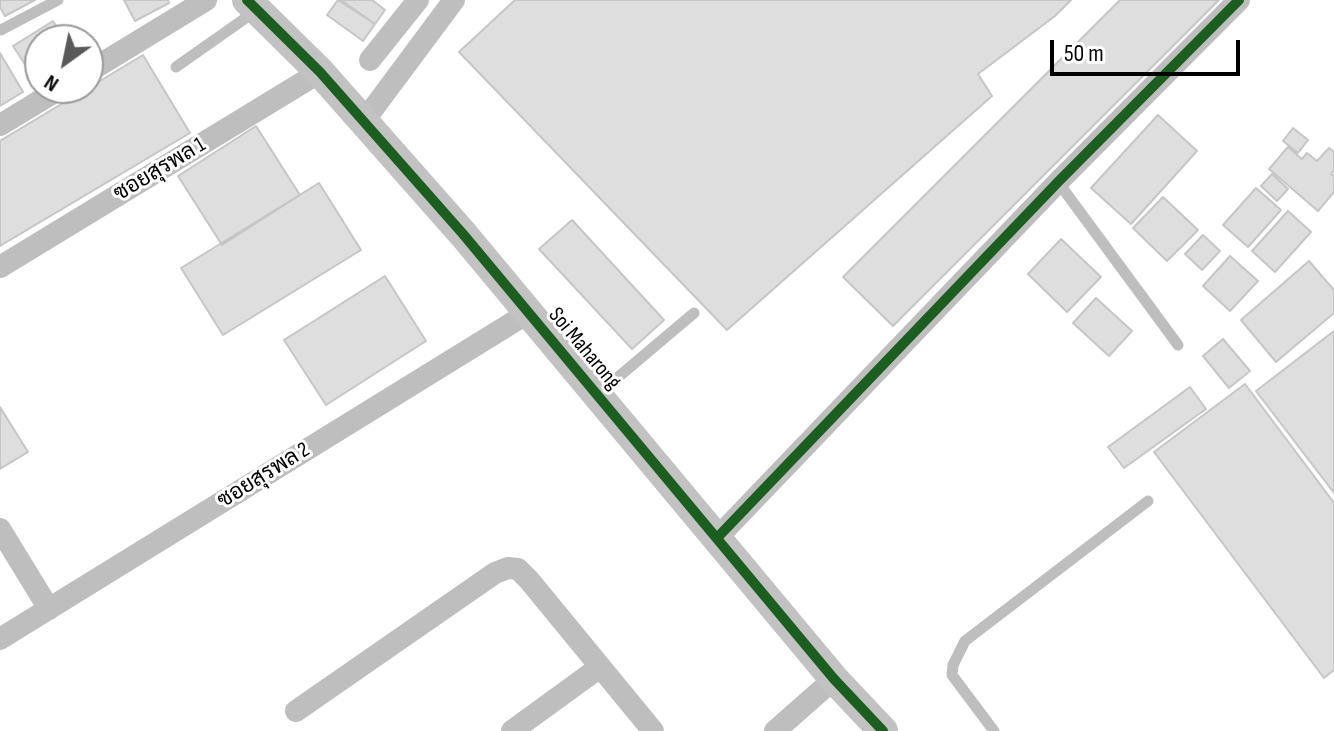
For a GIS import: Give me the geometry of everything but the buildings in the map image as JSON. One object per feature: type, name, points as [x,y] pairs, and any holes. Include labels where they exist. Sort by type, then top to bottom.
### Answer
[{"type":"street","points":[[104,62],[206,0]]},
{"type":"street","points":[[370,60],[418,0]]},
{"type":"street","points":[[364,121],[454,0]]},
{"type":"street","points":[[717,538],[1058,182],[1239,0]]},
{"type":"street","name":"Soi Maharong","points":[[252,5],[320,72],[463,234],[834,679],[883,731]]},
{"type":"street","name":"ซอยสุรพล 1","points":[[0,267],[320,72]]},
{"type":"street","points":[[0,125],[35,104]]},
{"type":"street","name":"ซอยสุรพล 2","points":[[0,639],[528,313]]},
{"type":"street","points":[[0,529],[49,609]]},
{"type":"street","points":[[296,711],[508,568],[518,569],[529,580],[653,731]]},
{"type":"street","points":[[512,731],[600,667]]},
{"type":"street","points":[[775,731],[834,679]]},
{"type":"lane","points":[[1,30],[58,0]]},
{"type":"lane","points":[[176,67],[252,5]]},
{"type":"lane","points":[[1058,182],[1178,345]]},
{"type":"lane","points":[[597,395],[694,313]]},
{"type":"lane","points":[[994,731],[952,675],[953,665],[965,641],[1148,501]]},
{"type":"cycle path","points":[[247,0],[320,72],[463,234],[834,679],[883,731]]},
{"type":"cycle path","points":[[717,538],[1058,182],[1239,0]]}]
